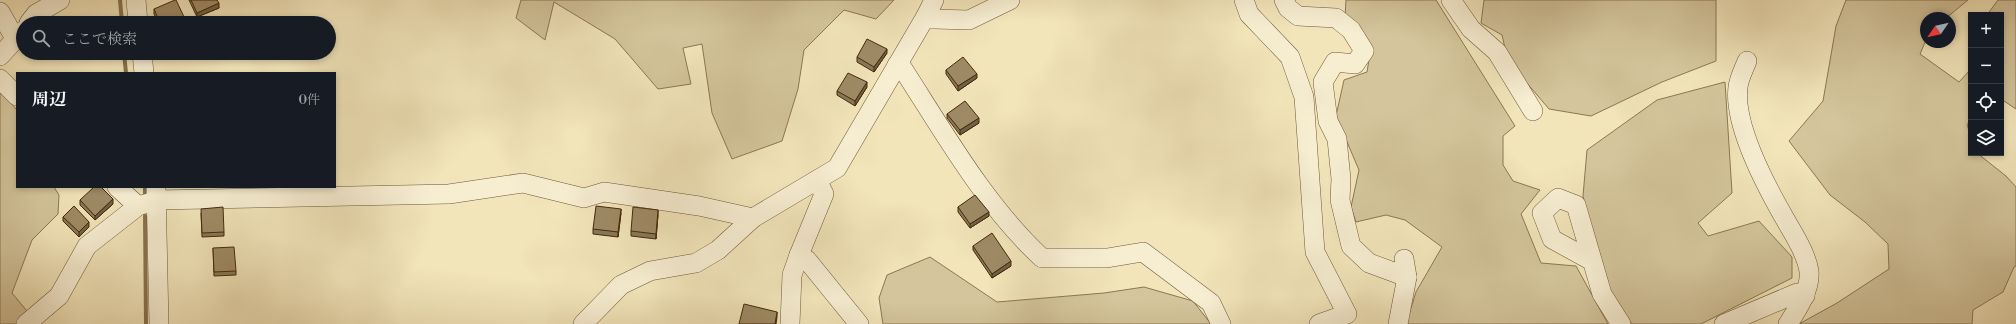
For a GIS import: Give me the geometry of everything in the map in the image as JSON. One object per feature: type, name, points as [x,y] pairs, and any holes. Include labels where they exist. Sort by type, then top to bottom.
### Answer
[{"type":"street","points":[[34,16],[60,0]]},
{"type":"street","points":[[136,0],[137,16]]},
{"type":"street","points":[[930,8],[934,19],[968,20],[1010,0]]},
{"type":"street","points":[[1244,0],[1249,14],[1290,57],[1304,97],[1315,252],[1347,314],[1319,324]]},
{"type":"street","points":[[1284,0],[1288,8],[1298,16],[1336,18],[1351,30],[1364,51],[1355,64],[1335,62],[1323,82],[1328,121],[1337,139],[1341,179],[1340,200],[1351,246],[1369,263],[1405,268],[1398,324]]},
{"type":"street","points":[[1451,0],[1471,29],[1497,52],[1533,111]]},
{"type":"street","points":[[583,324],[621,285],[650,271],[696,263],[718,250],[753,218],[837,168],[930,8]]},
{"type":"street","points":[[0,12],[16,30]]},
{"type":"street","points":[[0,56],[16,39]]},
{"type":"street","points":[[143,60],[144,72]]},
{"type":"street","points":[[1747,61],[1738,86],[1738,114],[1749,146],[1778,206],[1801,248],[1809,272],[1805,296],[1788,324]]},
{"type":"street","points":[[896,65],[903,69],[978,184],[1020,237],[1042,258],[1107,258],[1143,252],[1211,303],[1221,324]]},
{"type":"street","points":[[0,79],[16,95]]},
{"type":"street","points":[[790,324],[792,275],[824,194],[817,180]]},
{"type":"street","points":[[26,324],[59,296],[87,246],[138,206],[157,194],[449,194],[523,183],[584,198],[604,192],[699,206],[753,218]]},
{"type":"street","points":[[118,188],[138,206]]},
{"type":"street","points":[[157,194],[159,324]]},
{"type":"street","points":[[799,255],[807,260],[859,324]]},
{"type":"street","points":[[1592,261],[1602,294],[1620,324]]},
{"type":"street","points":[[1724,324],[1797,293],[1805,296]]},
{"type":"shaded area","points":[[521,0],[894,0],[876,19],[844,10],[804,50],[798,89],[782,141],[732,159],[712,113],[702,44],[683,48],[691,84],[658,89],[615,39],[554,2],[545,40],[516,18]]},
{"type":"shaded area","points":[[1346,0],[1436,0],[1515,126],[1503,136],[1503,165],[1513,181],[1540,190],[1521,214],[1541,263],[1576,266],[1608,324],[1406,324],[1416,292],[1442,247],[1405,220],[1386,215],[1356,222],[1351,207],[1359,170],[1336,116],[1344,80],[1367,72],[1371,47],[1345,17]]},
{"type":"shaded area","points":[[1484,0],[1716,0],[1716,61],[1662,82],[1591,116],[1549,109],[1508,61],[1502,35],[1481,23]]},
{"type":"shaded area","points":[[1846,0],[1968,0],[1953,12],[1920,12],[1920,48],[1923,48],[1920,54],[1959,82],[1968,72],[1968,156],[1981,156],[2006,176],[2016,187],[2016,266],[2014,267],[2003,292],[1973,310],[1972,324],[1799,324],[1837,303],[1889,269],[1888,244],[1865,222],[1830,195],[1789,141],[1823,101],[1836,26]]},
{"type":"shaded area","points":[[1998,0],[2016,0],[2016,109],[2004,101],[2004,12],[1989,12]]},
{"type":"shaded area","points":[[1725,82],[1732,193],[1698,223],[1708,236],[1759,221],[1792,257],[1792,278],[1701,324],[1632,324],[1619,309],[1600,275],[1583,196],[1587,150],[1657,100]]},
{"type":"shaded area","points":[[0,91],[16,109],[16,188],[55,188],[59,195],[58,214],[32,240],[12,293],[27,311],[19,324],[0,324]]},
{"type":"shaded area","points":[[930,257],[997,302],[1104,293],[1144,287],[1193,301],[1211,324],[883,324],[879,298],[887,275]]},
{"type":"building","points":[[176,0],[184,16],[157,16],[154,9]]},
{"type":"building","points":[[191,0],[217,0],[219,3],[197,13]]},
{"type":"building","points":[[867,39],[887,49],[874,67],[857,57]]},
{"type":"building","points":[[963,57],[977,74],[958,86],[946,70]]},
{"type":"building","points":[[848,73],[867,82],[855,101],[837,91]]},
{"type":"building","points":[[965,101],[979,118],[960,130],[947,114]]},
{"type":"building","points":[[93,188],[102,188],[113,199],[95,216],[80,200]]},
{"type":"building","points":[[975,195],[989,212],[970,224],[958,207]]},
{"type":"building","points":[[74,206],[89,222],[79,232],[63,217]]},
{"type":"building","points":[[596,206],[621,209],[618,232],[593,229]]},
{"type":"building","points":[[223,207],[224,232],[202,233],[201,209]]},
{"type":"building","points":[[633,207],[658,210],[656,234],[631,231]]},
{"type":"building","points":[[992,233],[1011,261],[992,274],[973,246]]},
{"type":"building","points":[[234,247],[236,271],[214,272],[213,248]]},
{"type":"building","points":[[744,304],[777,312],[775,324],[739,324]]},
{"type":"waterway","points":[[120,0],[121,16]]},
{"type":"waterway","points":[[125,60],[126,72]]},
{"type":"waterway","points":[[145,188],[145,195]]},
{"type":"waterway","points":[[145,216],[146,324]]}]
